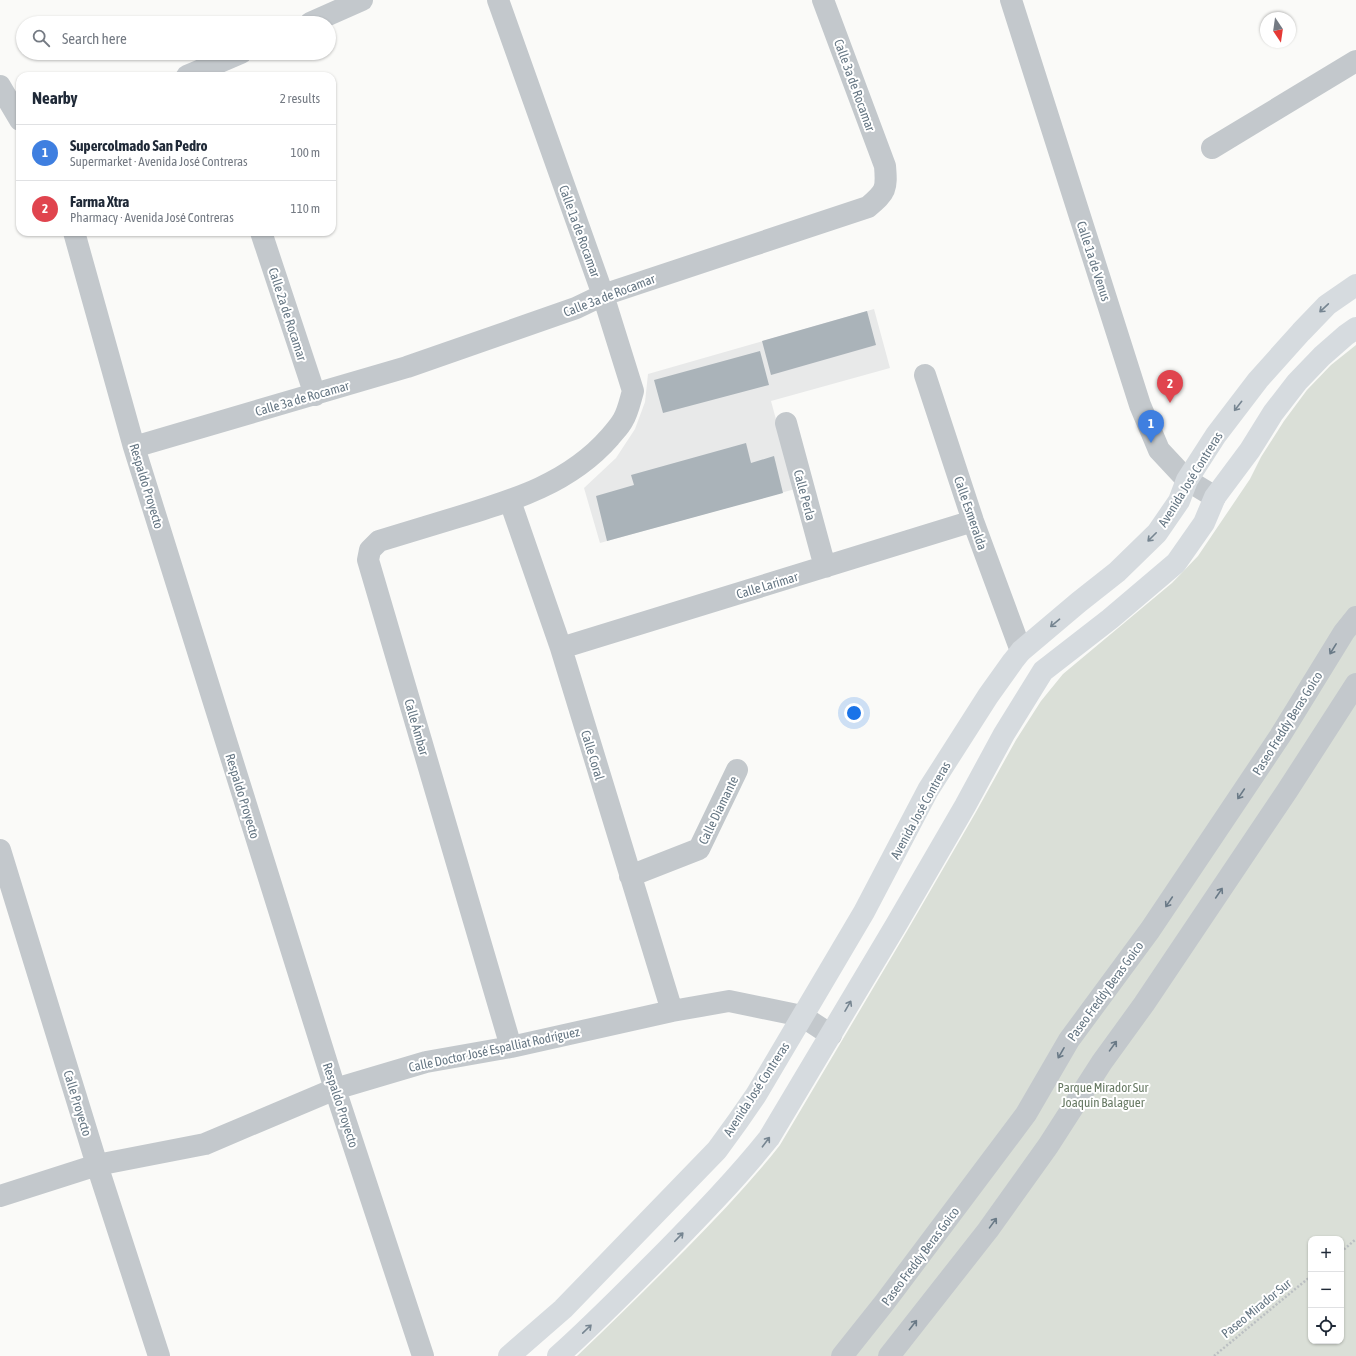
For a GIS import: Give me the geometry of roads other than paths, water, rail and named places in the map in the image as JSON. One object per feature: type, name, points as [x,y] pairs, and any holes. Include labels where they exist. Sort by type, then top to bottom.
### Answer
[{"type":"main road","name":"Avenida José Contreras","points":[[509,1356],[563,1309],[716,1150],[738,1121],[756,1095],[864,912],[928,790],[988,696],[1021,651],[1117,572],[1157,533],[1179,501],[1187,480],[1216,435],[1258,380],[1300,332],[1327,305],[1356,286]]},
{"type":"main road","points":[[558,1356],[623,1294],[750,1163],[769,1138],[965,806],[1004,734],[1044,671],[1110,619],[1176,562],[1204,523],[1215,497],[1250,450],[1273,413],[1297,382],[1322,356],[1356,328]]},
{"type":"street","points":[[326,16],[362,0]]},
{"type":"street","name":"Calle 1a de Rocamar","points":[[498,0],[603,295],[633,391],[623,420],[603,445],[587,460],[570,473],[510,501]]},
{"type":"street","name":"Calle 3a de Rocamar","points":[[134,447],[407,367],[576,308],[603,295],[868,207],[883,194],[887,181],[885,166],[824,0]]},
{"type":"street","name":"Calle 1a de Venus","points":[[1011,0],[1140,405],[1159,450],[1187,480],[1215,497]]},
{"type":"street","points":[[203,72],[227,60]]},
{"type":"street","points":[[1212,148],[1356,61]]},
{"type":"street","points":[[0,86],[16,113]]},
{"type":"street","name":"Respaldo Proyecto","points":[[75,236],[134,447],[335,1089],[423,1356]]},
{"type":"street","name":"Calle 2a de Rocamar","points":[[262,236],[314,395]]},
{"type":"street","name":"Calle Esmeralda","points":[[925,375],[973,521],[1021,651]]},
{"type":"street","name":"Calle Perla","points":[[786,423],[825,567]]},
{"type":"street","name":"Calle Coral","points":[[510,501],[561,648],[672,1011]]},
{"type":"street","name":"Calle Ámbar","points":[[510,501],[379,541],[370,550],[368,560],[511,1047]]},
{"type":"street","name":"Calle Larimar","points":[[561,648],[973,521]]},
{"type":"street","name":"Paseo Freddy Beras Goico","points":[[842,1356],[890,1296],[1026,1114],[1069,1040],[1150,930],[1280,736],[1344,632],[1356,617]]},
{"type":"street","points":[[889,1356],[988,1230],[1048,1146],[1102,1062],[1144,1004],[1283,798],[1356,684]]},
{"type":"street","name":"Calle Diamante","points":[[630,876],[699,849],[737,770]]},
{"type":"street","name":"Calle Proyecto","points":[[0,850],[97,1165],[159,1356]]},
{"type":"street","name":"Calle Doctor José Espalliat Rodríguez","points":[[0,1196],[97,1165],[205,1144],[335,1089],[426,1062],[511,1047],[672,1011],[729,1001],[802,1016],[831,1035]]},
{"type":"place","name":"Farma Xtra","points":[[1170,403]]},
{"type":"place","name":"Supercolmado San Pedro","points":[[1151,443]]},
{"type":"park label","name":"Parque Mirador Sur Joaquín Balaguer","points":[[1103,1094]]}]
